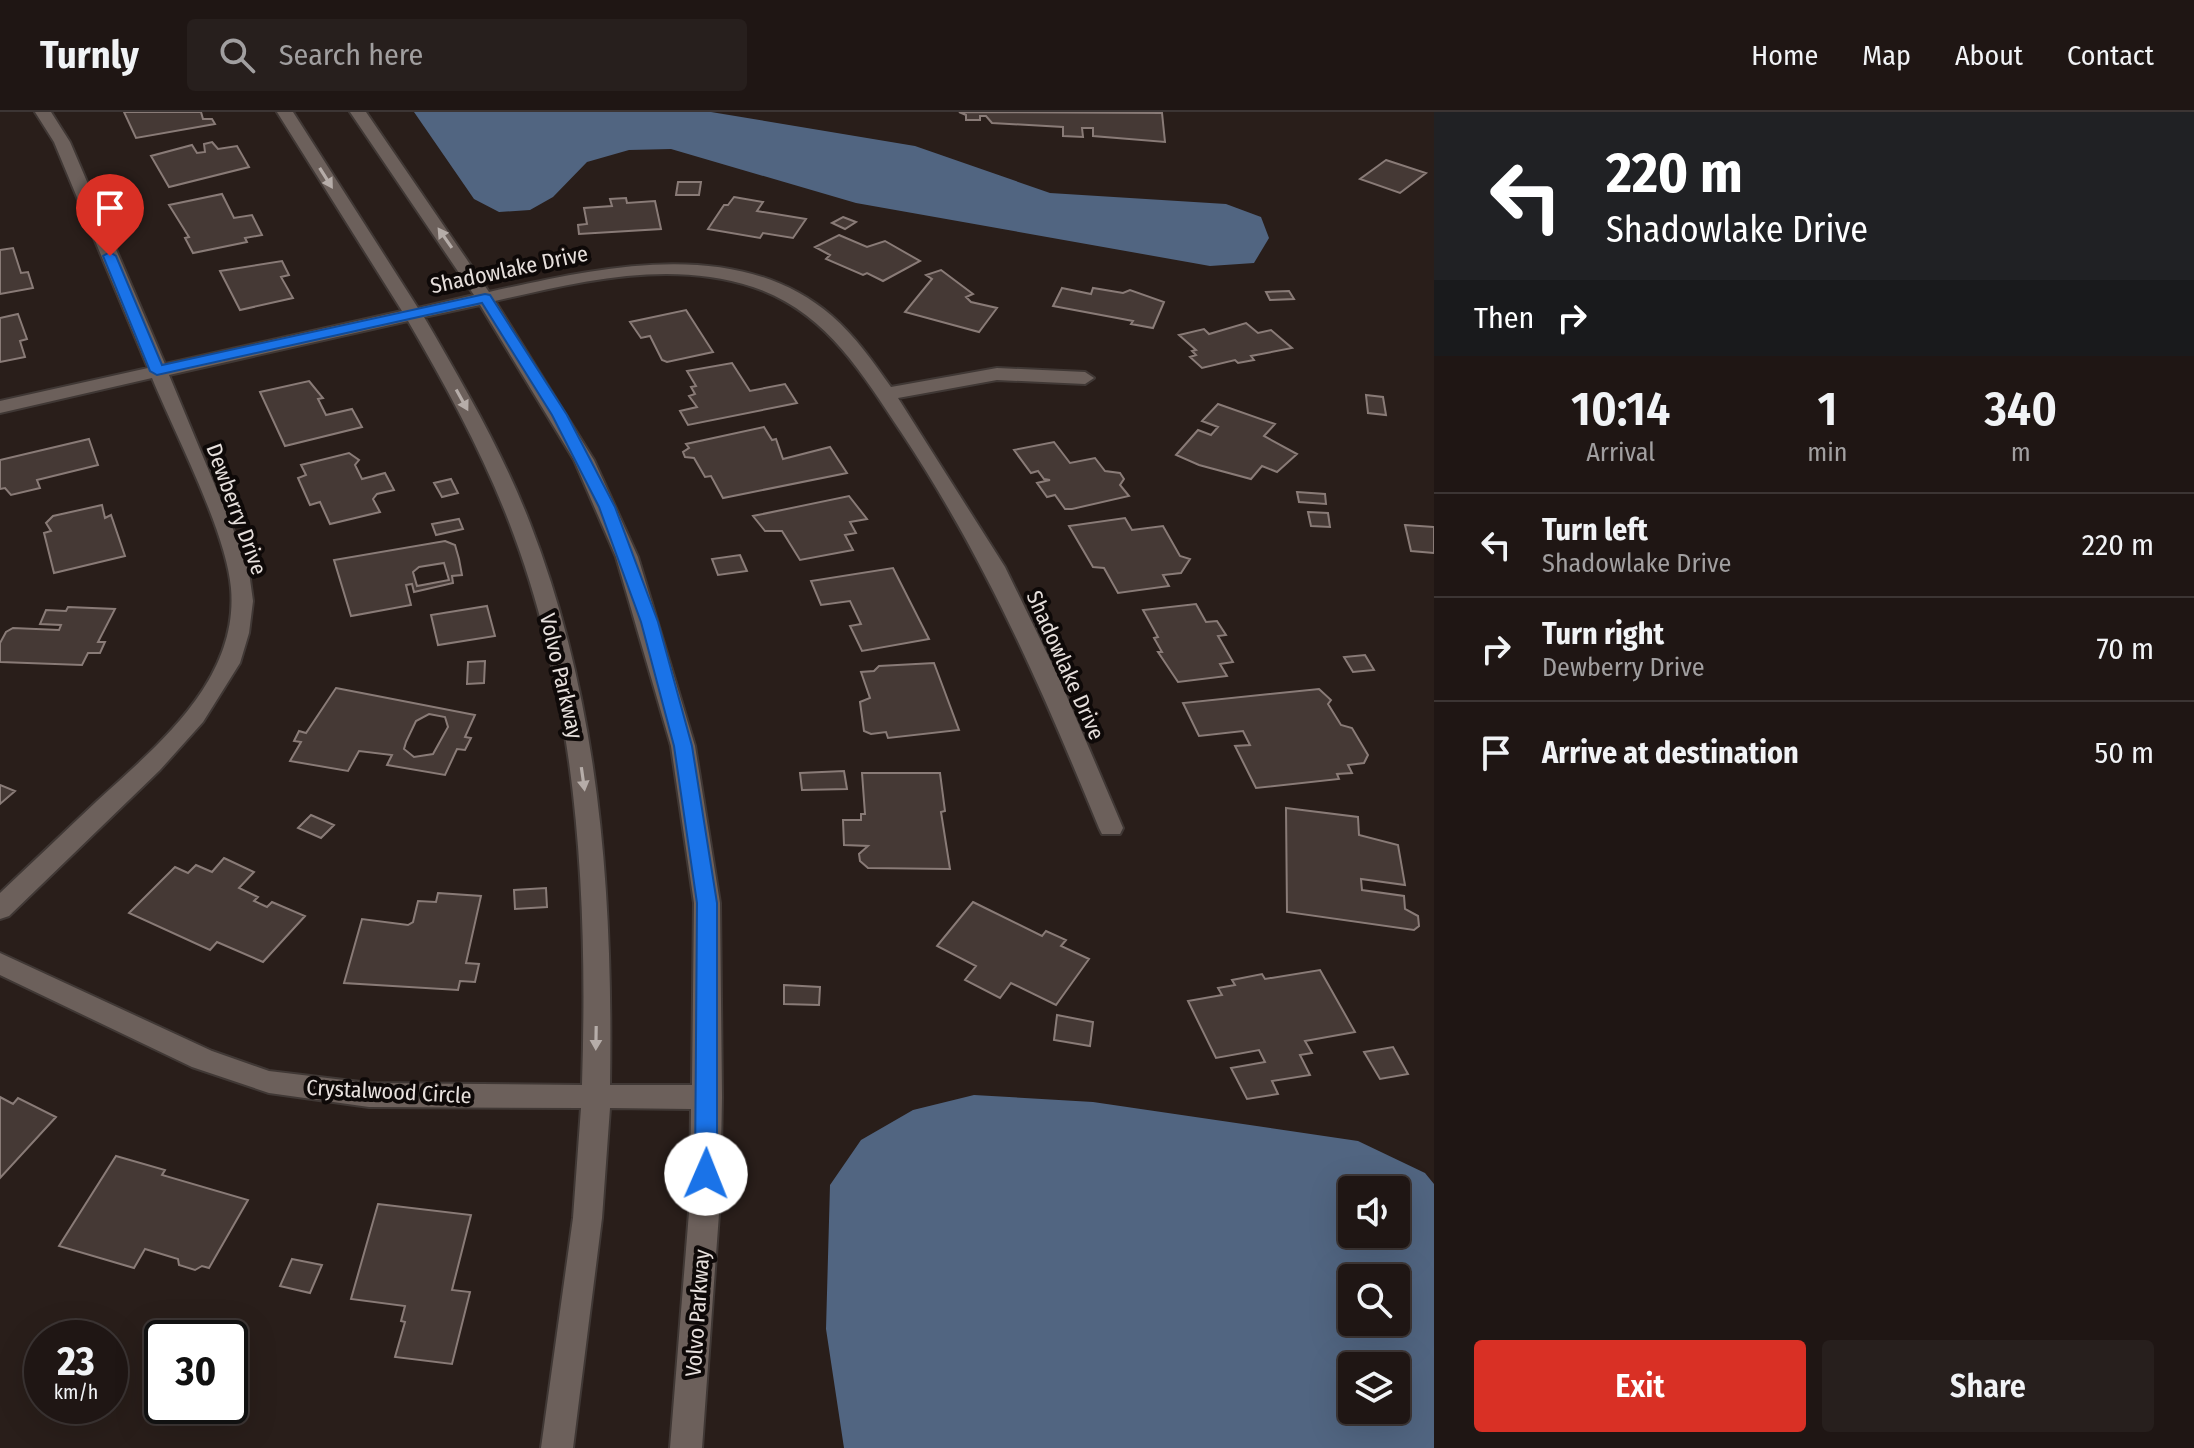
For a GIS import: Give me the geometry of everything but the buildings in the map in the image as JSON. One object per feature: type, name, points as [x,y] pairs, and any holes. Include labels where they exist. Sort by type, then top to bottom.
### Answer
[{"type":"street","name":"Dewberry Drive","points":[[0,909],[182,733],[221,677],[237,637],[242,602],[237,567],[216,508],[62,142],[43,112]]},
{"type":"street","name":"Volvo Parkway","points":[[285,112],[457,391],[498,471],[521,525],[555,637],[571,706],[585,796],[597,986],[596,1096],[592,1189],[579,1318],[557,1448]]},
{"type":"street","name":"Volvo Parkway","points":[[358,112],[485,298],[560,415],[601,495],[627,557],[668,684],[683,746],[707,903],[708,1097],[695,1360],[686,1448]]},
{"type":"street","name":"Shadowlake Drive","points":[[0,407],[485,298],[629,269],[694,270],[739,278],[787,295],[819,315],[886,394],[949,488],[1006,588],[1111,828]]},
{"type":"street","points":[[886,394],[997,374],[1085,378]]},
{"type":"street","name":"Crystalwood Circle","points":[[0,963],[202,1059],[269,1082],[369,1095],[708,1097]]},
{"type":"water","points":[[414,112],[711,112],[915,146],[1050,193],[1226,204],[1261,217],[1269,238],[1254,263],[1210,266],[856,203],[671,149],[629,150],[587,162],[553,197],[530,210],[499,212],[474,199]]},
{"type":"water","points":[[974,1095],[1093,1102],[1358,1141],[1425,1173],[1434,1184],[1434,1448],[844,1448],[826,1329],[830,1185],[861,1140],[913,1110]]},
{"type":"route","points":[[110,256],[157,371],[485,298],[537,377],[584,460],[627,557],[650,622],[683,746],[707,903],[706,1174]]}]
